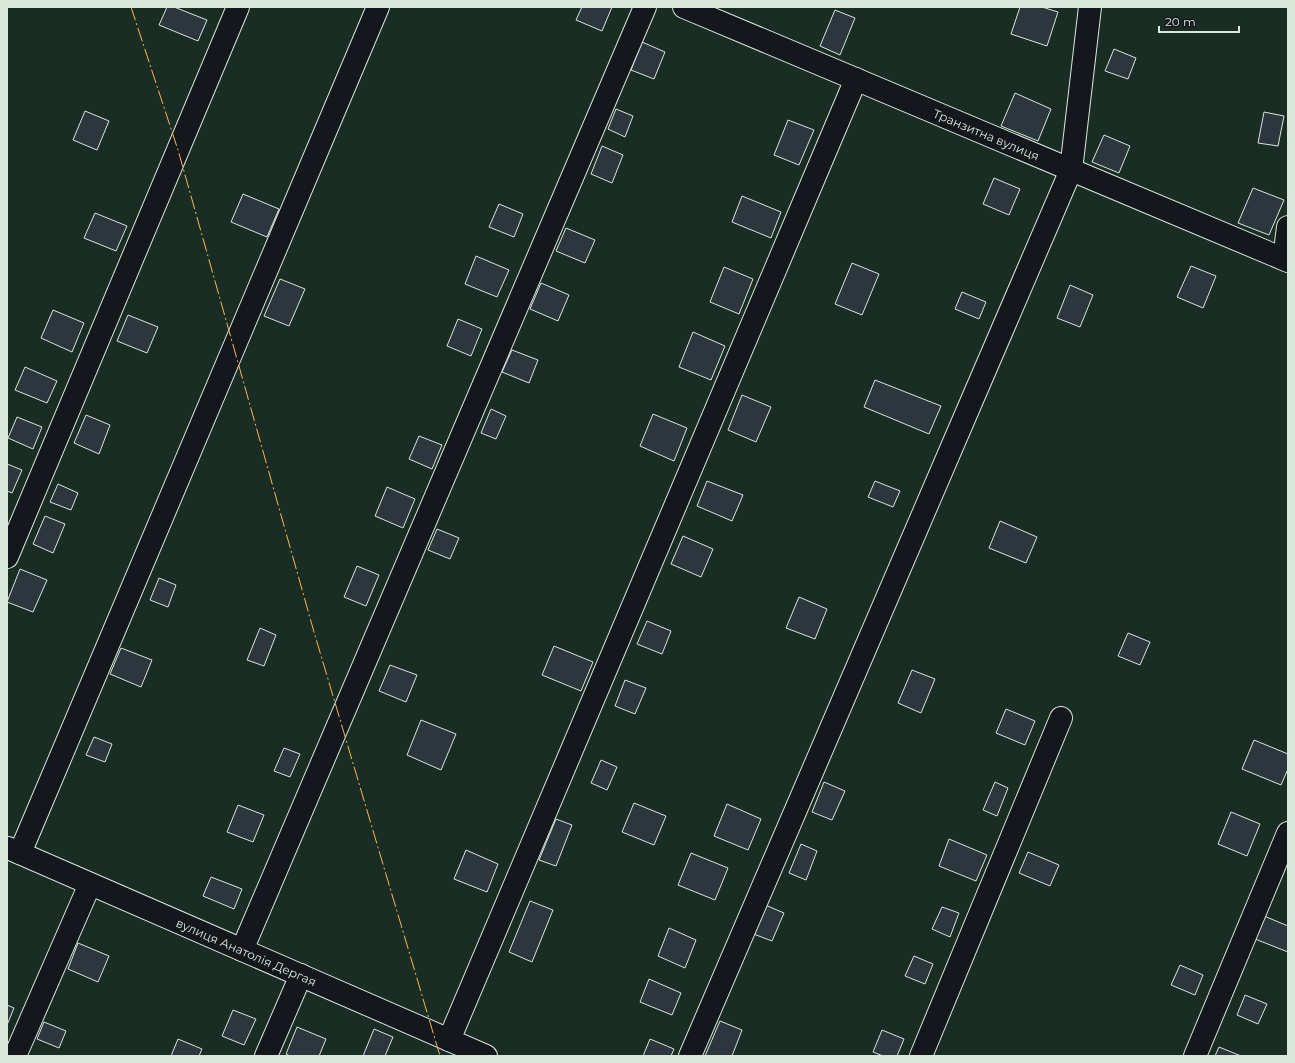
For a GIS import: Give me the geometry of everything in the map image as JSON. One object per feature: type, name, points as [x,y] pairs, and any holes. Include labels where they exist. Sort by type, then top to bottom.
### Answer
[{"type":"street","points":[[7,557],[238,7]]},
{"type":"street","points":[[14,850],[378,7]]},
{"type":"street","points":[[242,950],[645,7]]},
{"type":"street","name":"Транзитна вулиця","points":[[684,7],[1286,260]]},
{"type":"street","points":[[690,1056],[1071,170],[1090,7]]},
{"type":"street","points":[[449,1040],[856,79]]},
{"type":"street","points":[[1286,260],[1288,227]]},
{"type":"street","points":[[920,1056],[1061,718]]},
{"type":"street","points":[[1195,1056],[1288,833]]},
{"type":"street","name":"вулиця Анатолія Дергая","points":[[14,850],[486,1056]]},
{"type":"street","points":[[14,1056],[90,884]]},
{"type":"street","points":[[266,1056],[301,975]]},
{"type":"green space","points":[[7,7],[1288,7],[1288,1056],[7,1056]]},
{"type":"building","points":[[167,7],[174,7],[207,20],[198,41],[159,25]]},
{"type":"building","points":[[582,7],[612,7],[602,31],[576,20]]},
{"type":"building","points":[[1020,7],[1042,7],[1058,12],[1047,46],[1011,34]]},
{"type":"building","points":[[835,10],[855,18],[840,55],[820,46]]},
{"type":"building","points":[[642,42],[665,52],[654,79],[631,70]]},
{"type":"building","points":[[1114,49],[1136,58],[1128,79],[1105,71]]},
{"type":"building","points":[[1015,93],[1051,109],[1038,141],[1001,126]]},
{"type":"building","points":[[616,109],[633,116],[625,137],[608,129]]},
{"type":"building","points":[[85,111],[109,121],[97,150],[73,140]]},
{"type":"building","points":[[1264,112],[1284,116],[1278,146],[1258,143]]},
{"type":"building","points":[[788,120],[814,130],[799,165],[774,155]]},
{"type":"building","points":[[1104,135],[1130,146],[1119,173],[1092,162]]},
{"type":"building","points":[[602,146],[623,155],[612,183],[591,174]]},
{"type":"building","points":[[994,178],[1020,189],[1009,215],[983,204]]},
{"type":"building","points":[[1253,188],[1284,200],[1269,235],[1238,223]]},
{"type":"building","points":[[243,194],[279,209],[267,237],[231,222]]},
{"type":"building","points":[[742,196],[781,212],[771,238],[732,222]]},
{"type":"building","points":[[499,204],[523,214],[514,237],[489,227]]},
{"type":"building","points":[[95,213],[127,226],[116,251],[84,238]]},
{"type":"building","points":[[566,228],[595,240],[585,263],[556,251]]},
{"type":"building","points":[[476,256],[509,270],[497,297],[465,284]]},
{"type":"building","points":[[852,263],[879,274],[862,315],[835,304]]},
{"type":"building","points":[[1191,266],[1216,276],[1203,308],[1177,297]]},
{"type":"building","points":[[724,267],[753,279],[739,314],[710,302]]},
{"type":"building","points":[[280,279],[305,289],[289,326],[264,316]]},
{"type":"building","points":[[541,283],[569,295],[558,321],[530,309]]},
{"type":"building","points":[[1070,285],[1093,295],[1080,327],[1057,318]]},
{"type":"building","points":[[962,292],[986,302],[979,319],[955,309]]},
{"type":"building","points":[[53,310],[84,323],[72,352],[41,338]]},
{"type":"building","points":[[128,315],[158,327],[147,353],[117,341]]},
{"type":"building","points":[[458,319],[482,329],[471,356],[447,346]]},
{"type":"building","points":[[693,332],[725,346],[711,380],[679,367]]},
{"type":"building","points":[[512,350],[538,360],[529,383],[502,372]]},
{"type":"building","points":[[25,367],[57,381],[47,403],[15,390]]},
{"type":"building","points":[[875,380],[941,406],[929,434],[864,407]]},
{"type":"building","points":[[742,395],[771,407],[756,442],[728,430]]},
{"type":"building","points":[[491,409],[506,416],[496,439],[481,433]]},
{"type":"building","points":[[653,414],[687,428],[674,461],[640,446]]},
{"type":"building","points":[[86,415],[110,425],[99,454],[74,443]]},
{"type":"building","points":[[17,417],[42,427],[33,449],[8,438]]},
{"type":"building","points":[[419,436],[442,445],[432,469],[409,459]]},
{"type":"building","points":[[7,464],[22,470],[12,493],[7,491]]},
{"type":"building","points":[[707,481],[743,495],[732,521],[697,506]]},
{"type":"building","points":[[875,481],[900,491],[893,507],[868,497]]},
{"type":"building","points":[[58,484],[78,493],[71,510],[50,502]]},
{"type":"building","points":[[387,487],[415,499],[403,528],[375,516]]},
{"type":"building","points":[[45,516],[65,524],[53,553],[33,544]]},
{"type":"building","points":[[1000,521],[1037,537],[1026,563],[989,548]]},
{"type":"building","points":[[437,529],[459,538],[450,559],[428,550]]},
{"type":"building","points":[[683,536],[713,549],[701,577],[671,564]]},
{"type":"building","points":[[357,566],[379,575],[366,606],[344,597]]},
{"type":"building","points":[[20,569],[47,580],[33,612],[7,602]]},
{"type":"building","points":[[159,578],[176,585],[168,607],[150,600]]},
{"type":"building","points":[[799,597],[827,609],[815,639],[786,628]]},
{"type":"building","points":[[647,621],[671,631],[662,654],[637,644]]},
{"type":"building","points":[[260,628],[276,635],[264,666],[247,660]]},
{"type":"building","points":[[1128,633],[1150,642],[1140,665],[1118,656]]},
{"type":"building","points":[[554,646],[593,662],[581,691],[542,675]]},
{"type":"building","points":[[121,648],[152,660],[141,687],[110,674]]},
{"type":"building","points":[[390,665],[417,675],[406,702],[379,691]]},
{"type":"building","points":[[912,670],[935,679],[921,713],[898,703]]},
{"type":"building","points":[[625,680],[646,688],[635,714],[615,706]]},
{"type":"building","points":[[1006,709],[1035,721],[1025,745],[996,733]]},
{"type":"building","points":[[421,720],[456,734],[441,770],[407,755]]},
{"type":"building","points":[[94,737],[112,744],[105,762],[86,755]]},
{"type":"building","points":[[1254,740],[1288,754],[1288,769],[1281,785],[1242,769]]},
{"type":"building","points":[[284,748],[300,754],[290,777],[274,771]]},
{"type":"building","points":[[601,760],[617,767],[607,790],[591,783]]},
{"type":"building","points":[[824,782],[845,791],[832,820],[812,812]]},
{"type":"building","points":[[995,782],[1008,788],[997,816],[983,810]]},
{"type":"building","points":[[634,803],[666,816],[654,845],[622,832]]},
{"type":"building","points":[[727,804],[761,819],[748,850],[714,836]]},
{"type":"building","points":[[238,805],[264,815],[253,842],[227,832]]},
{"type":"building","points":[[1231,812],[1260,824],[1247,856],[1218,844]]},
{"type":"building","points":[[556,819],[572,825],[556,866],[539,860]]},
{"type":"building","points":[[949,839],[987,855],[976,881],[939,866]]},
{"type":"building","points":[[801,844],[817,851],[806,880],[789,873]]},
{"type":"building","points":[[466,850],[498,864],[487,892],[454,879]]},
{"type":"building","points":[[1028,852],[1059,865],[1050,886],[1019,873]]},
{"type":"building","points":[[691,853],[728,868],[715,900],[678,885]]},
{"type":"building","points":[[211,877],[242,889],[234,909],[203,896]]},
{"type":"building","points":[[530,901],[553,910],[532,962],[509,952]]},
{"type":"building","points":[[763,904],[784,913],[772,941],[751,933]]},
{"type":"building","points":[[942,907],[959,913],[950,937],[932,929]]},
{"type":"building","points":[[1264,916],[1288,926],[1288,952],[1255,939]]},
{"type":"building","points":[[669,928],[696,940],[685,968],[658,956]]},
{"type":"building","points":[[78,943],[109,956],[98,982],[68,969]]},
{"type":"building","points":[[914,956],[933,964],[925,984],[905,976]]},
{"type":"building","points":[[1180,965],[1203,975],[1195,995],[1171,985]]},
{"type":"building","points":[[649,979],[681,993],[672,1015],[640,1002]]},
{"type":"building","points":[[1245,995],[1267,1004],[1258,1024],[1237,1015]]},
{"type":"building","points":[[7,1005],[14,1008],[7,1025]]},
{"type":"building","points":[[233,1010],[256,1019],[244,1045],[222,1036]]},
{"type":"building","points":[[720,1021],[742,1030],[732,1056],[705,1056]]},
{"type":"building","points":[[44,1022],[66,1031],[59,1048],[37,1039]]},
{"type":"building","points":[[297,1027],[326,1039],[319,1056],[290,1056],[286,1054]]},
{"type":"building","points":[[374,1029],[393,1037],[385,1056],[363,1056]]},
{"type":"building","points":[[882,1030],[904,1039],[897,1056],[883,1056],[873,1052]]},
{"type":"building","points":[[178,1039],[202,1049],[199,1056],[171,1056]]},
{"type":"building","points":[[650,1039],[674,1049],[671,1056],[643,1056]]},
{"type":"building","points":[[1219,1047],[1241,1056],[1215,1056]]},
{"type":"power","points":[[131,7],[178,150],[314,632],[440,1056]]}]
